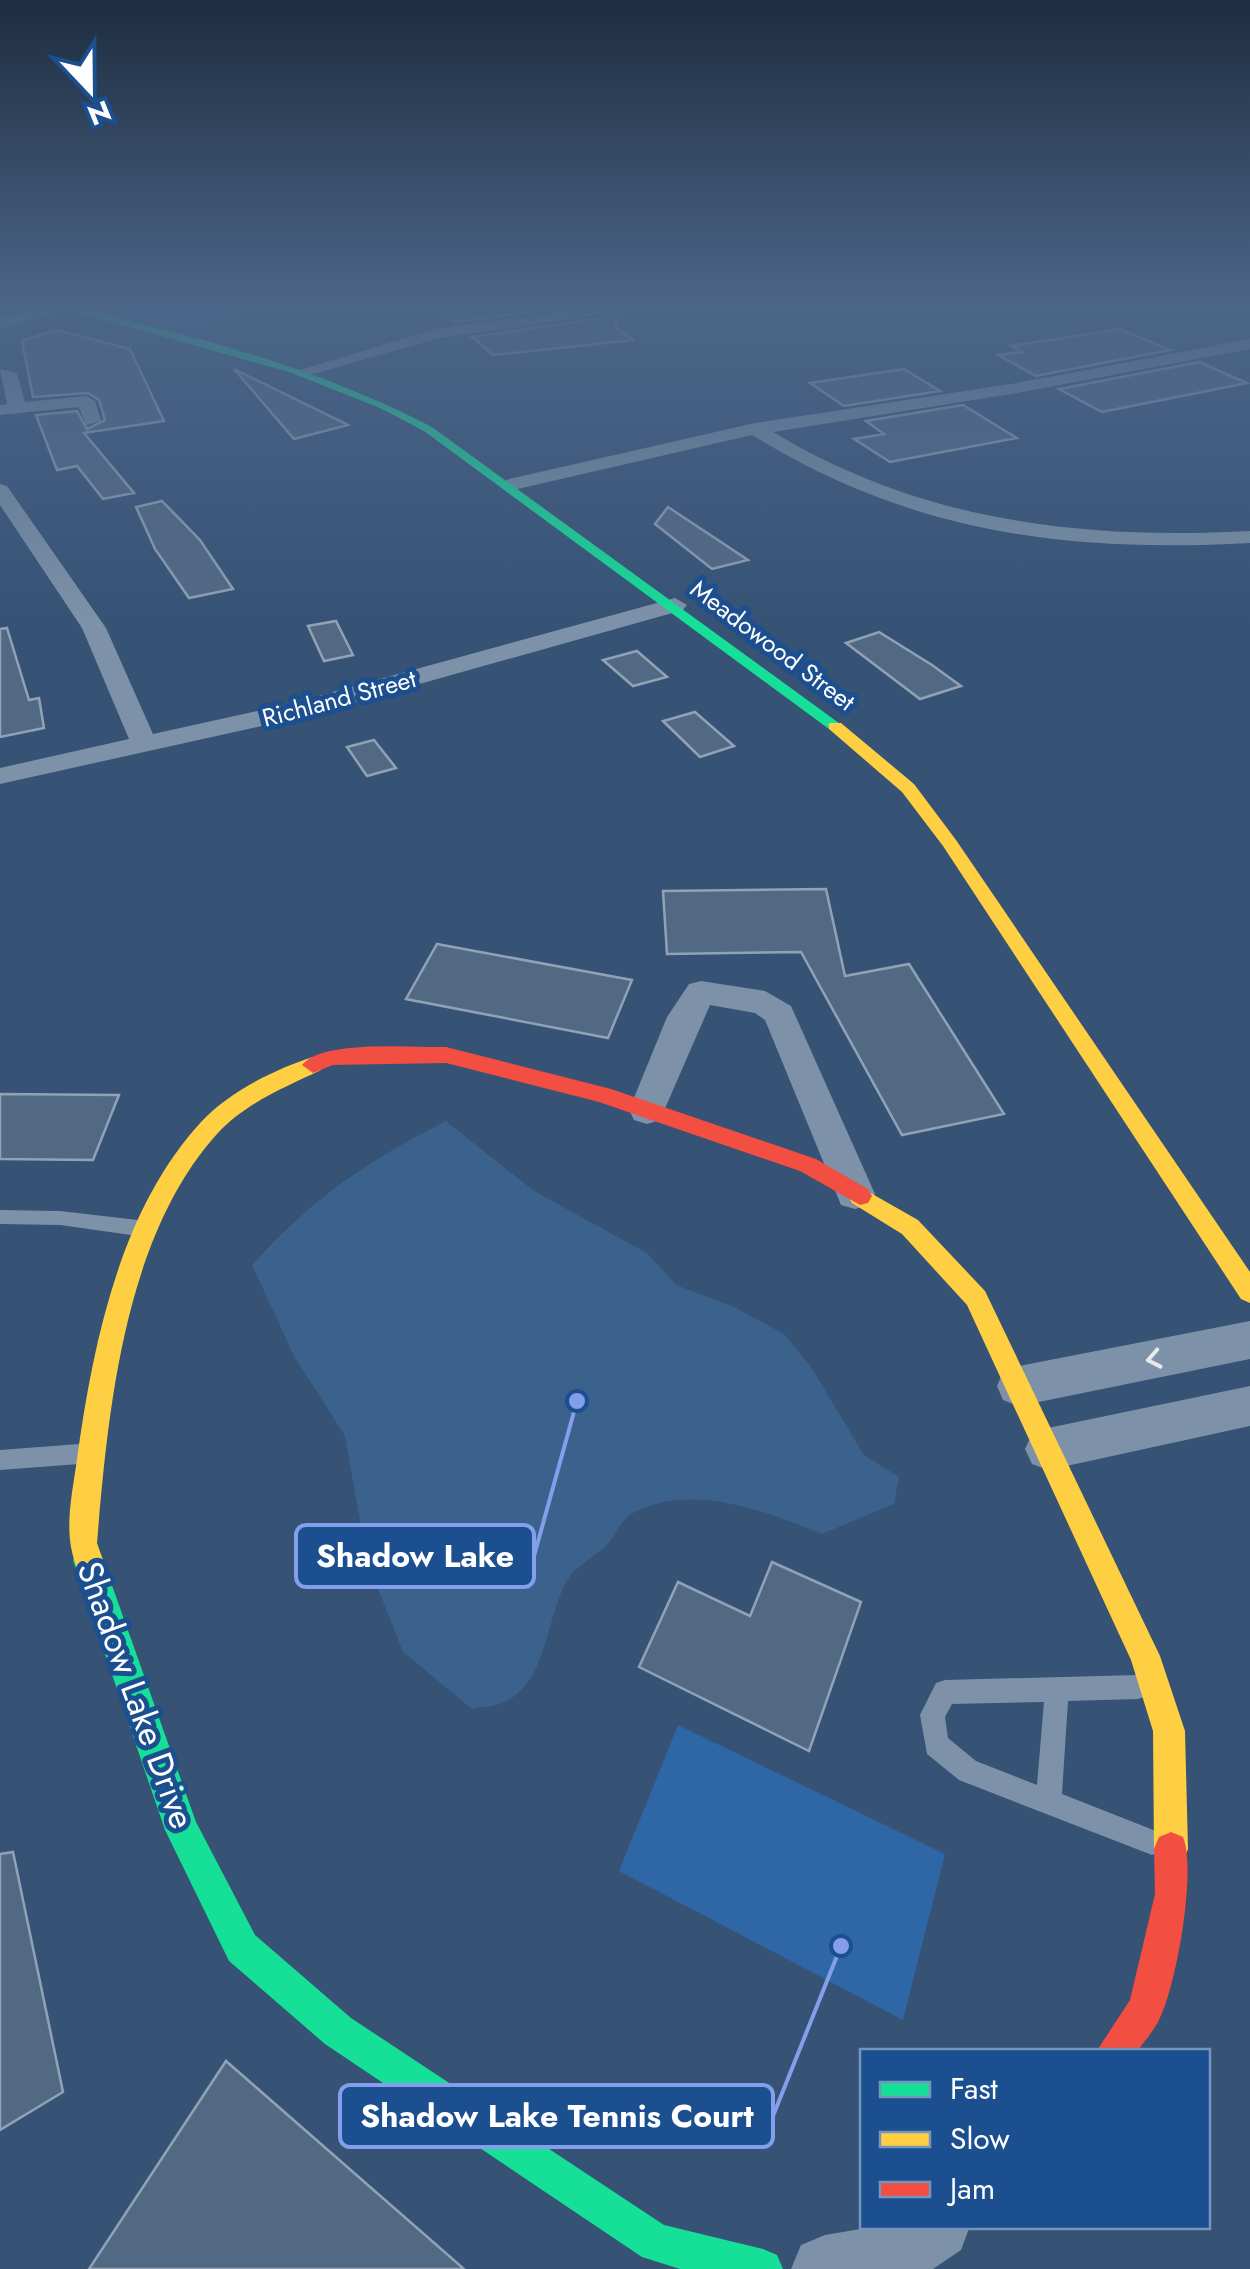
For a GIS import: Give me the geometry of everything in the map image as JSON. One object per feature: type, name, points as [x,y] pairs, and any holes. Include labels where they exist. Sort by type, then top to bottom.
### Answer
[{"type":"street","points":[[89,410],[92,421]]},
{"type":"street","name":"Meadowood Street","points":[[395,410],[428,428],[675,606],[836,727],[908,788],[950,844],[1250,1292]]},
{"type":"street","points":[[509,485],[755,429],[877,410]]},
{"type":"street","points":[[755,429],[843,482],[911,507],[987,525],[1124,541],[1250,537]]},
{"type":"street","points":[[0,490],[94,628],[145,746]]},
{"type":"street","name":"Richland Street","points":[[0,776],[294,711],[675,606]]},
{"type":"street","points":[[647,1110],[684,1017],[702,992],[765,1003],[779,1014],[856,1194]]},
{"type":"street","name":"Shadow Lake Drive","points":[[762,2269],[656,2243],[338,2030],[242,1948],[182,1830],[82,1543],[90,1454],[143,1229],[175,1172],[213,1124],[260,1090],[330,1057],[446,1055],[647,1110],[808,1164],[910,1228],[976,1298],[1145,1656],[1169,1731],[1172,1894],[1146,2008],[1116,2049]]},
{"type":"street","points":[[1018,1386],[1250,1340]]},
{"type":"street","points":[[1048,1449],[1250,1406]]},
{"type":"street","points":[[825,2269],[888,2260],[932,2229]]},
{"type":"lane","points":[[0,1217],[60,1218],[143,1229]]},
{"type":"lane","points":[[0,1460],[90,1454]]},
{"type":"lane","points":[[1155,1687],[945,1692],[932,1715],[936,1744],[968,1771],[1172,1850]]},
{"type":"lane","points":[[1048,1802],[1056,1689]]},
{"type":"shaded area","points":[[446,1121],[534,1191],[647,1253],[676,1285],[734,1307],[784,1334],[811,1367],[864,1455],[899,1477],[894,1504],[822,1534],[753,1509],[703,1500],[654,1504],[631,1514],[608,1544],[568,1579],[532,1677],[522,1690],[501,1704],[472,1709],[403,1652],[367,1561],[345,1436],[294,1356],[252,1265],[342,1183]]},
{"type":"shaded area","points":[[678,1725],[945,1854],[903,2020],[619,1871]]},
{"type":"building","points":[[102,410],[159,410],[164,421],[84,433],[134,493],[103,499],[77,466],[57,470],[36,415],[77,411],[87,429],[105,420]]},
{"type":"building","points":[[269,410],[317,410],[348,425],[294,439]]},
{"type":"building","points":[[933,410],[971,410],[1017,438],[890,462],[854,439],[884,434],[866,421]]},
{"type":"building","points":[[162,501],[200,540],[233,589],[189,598],[155,549],[136,507]]},
{"type":"building","points":[[668,507],[748,560],[712,569],[655,524]]},
{"type":"building","points":[[336,621],[353,655],[324,661],[308,626]]},
{"type":"building","points":[[7,628],[29,700],[39,698],[44,728],[0,737],[0,629]]},
{"type":"building","points":[[879,632],[961,686],[920,699],[846,643]]},
{"type":"building","points":[[637,651],[667,677],[633,686],[603,660]]},
{"type":"building","points":[[695,712],[734,746],[700,757],[663,721]]},
{"type":"building","points":[[374,740],[396,768],[367,776],[347,747]]},
{"type":"building","points":[[826,889],[845,976],[909,964],[1004,1114],[902,1135],[801,952],[667,954],[663,891]]},
{"type":"building","points":[[437,944],[632,980],[608,1038],[406,999]]},
{"type":"building","points":[[0,1094],[119,1095],[93,1160],[0,1159]]},
{"type":"building","points":[[772,1562],[861,1602],[809,1751],[639,1667],[678,1582],[750,1616]]},
{"type":"building","points":[[13,1852],[63,2092],[0,2130],[0,1854]]},
{"type":"building","points":[[226,2061],[464,2269],[89,2269]]},
{"type":"traffic: fast","points":[[391,410],[428,429],[835,726]]},
{"type":"traffic: fast","points":[[88,1560],[182,1830],[242,1948],[338,2031],[656,2243],[763,2269]]},
{"type":"traffic: slow","points":[[835,726],[908,788],[950,844],[1250,1292]]},
{"type":"traffic: slow","points":[[88,1560],[82,1543],[103,1381],[132,1268],[153,1216],[178,1168],[209,1128],[245,1100],[313,1065]]},
{"type":"traffic: slow","points":[[860,1196],[910,1227],[976,1298],[1145,1656],[1169,1731],[1171,1849]]},
{"type":"traffic: jam","points":[[313,1065],[330,1057],[446,1055],[603,1095],[808,1165],[860,1196]]},
{"type":"traffic: jam","points":[[1116,2049],[1146,2008],[1172,1894],[1171,1849]]},
{"type":"place","name":"Shadow Lake","points":[[577,1401]]},
{"type":"place","name":"Shadow Lake Tennis Court","points":[[841,1946]]}]
